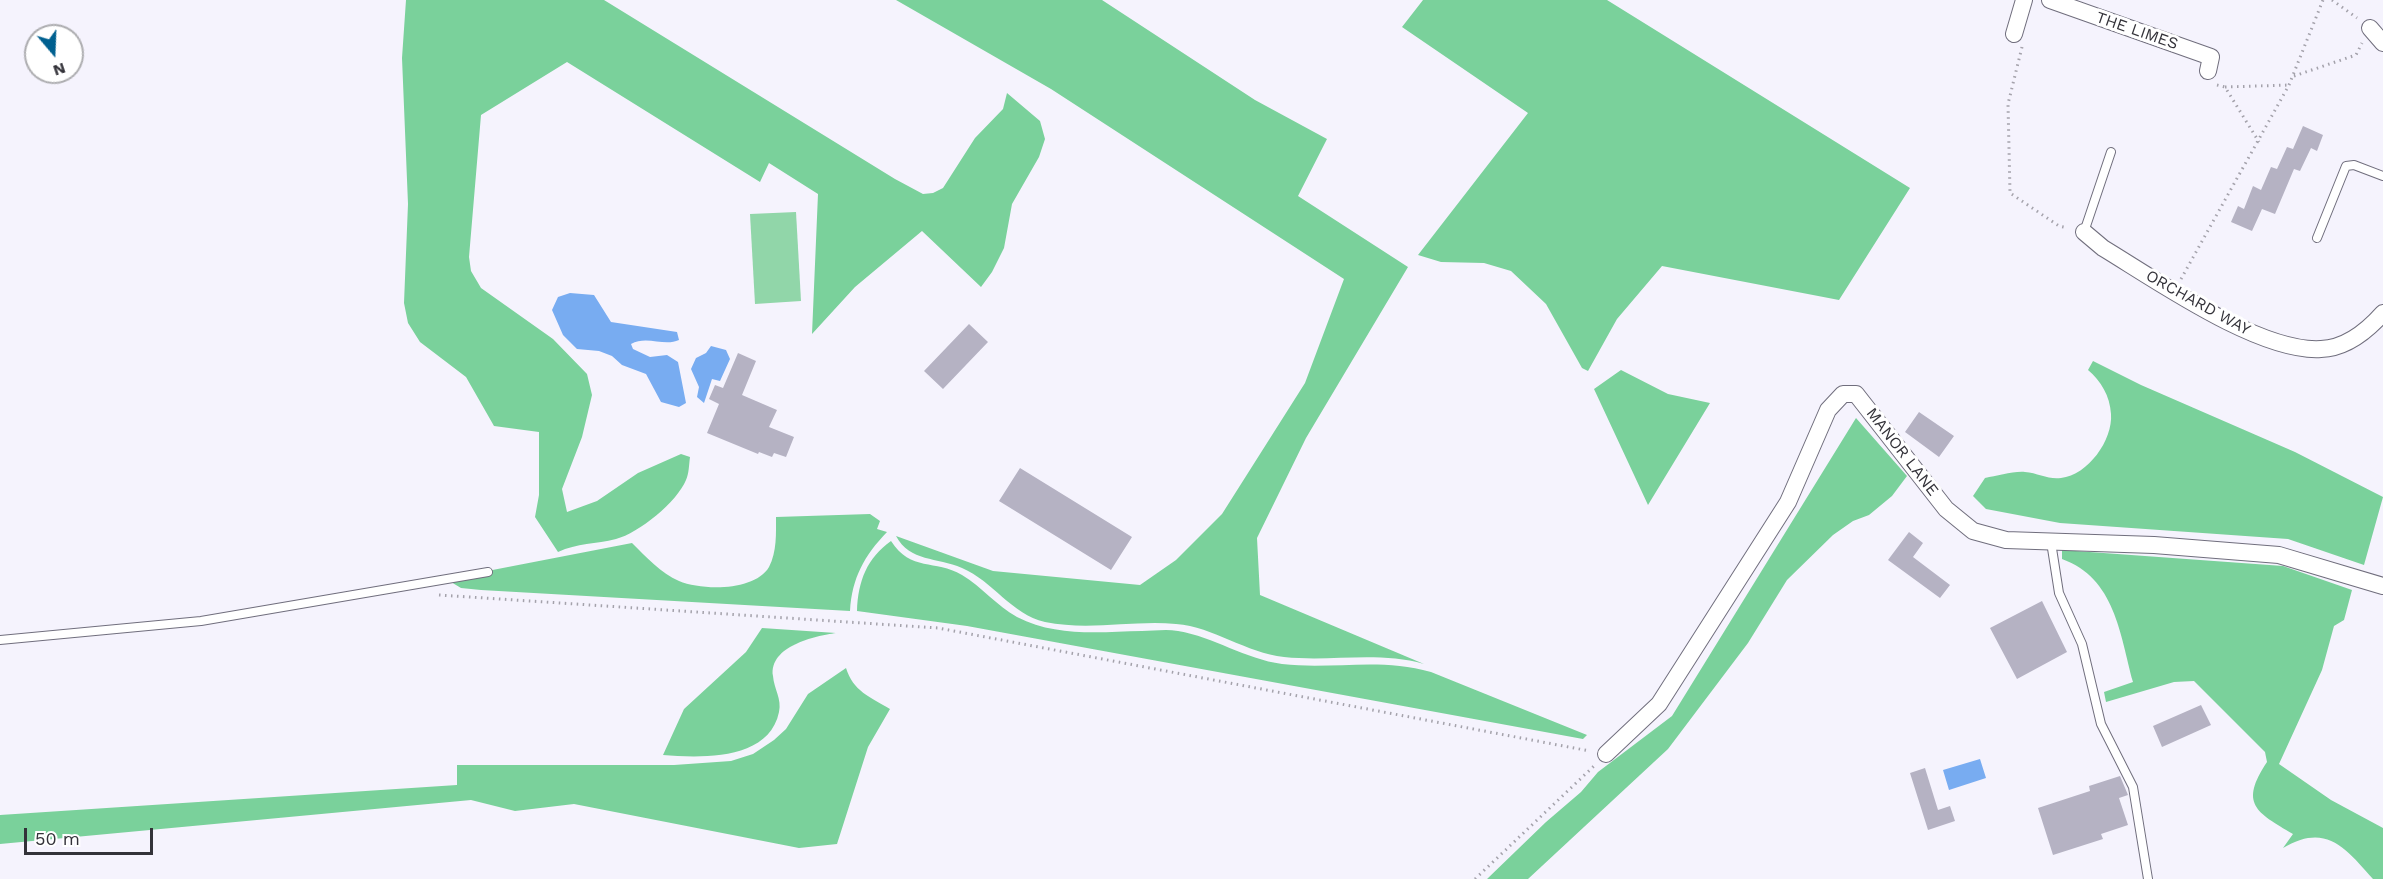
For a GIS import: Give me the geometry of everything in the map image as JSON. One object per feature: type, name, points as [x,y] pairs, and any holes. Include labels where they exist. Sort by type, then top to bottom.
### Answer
[{"type":"street","points":[[2014,34],[2024,0]]},
{"type":"street","name":"THE LIMES","points":[[2050,0],[2211,57],[2208,71]]},
{"type":"street","points":[[2370,28],[2383,43]]},
{"type":"street","name":"ORCHARD WAY","points":[[2084,232],[2103,248],[2174,291],[2258,337],[2321,349],[2343,344],[2366,332],[2383,313]]},
{"type":"street","name":"MANOR LANE","points":[[1606,754],[1659,704],[1788,502],[1828,410],[1843,394],[1856,394],[1946,509],[1973,531],[2006,540],[2154,544],[2279,555],[2383,586]]},
{"type":"lane","points":[[2084,232],[2111,152]]},
{"type":"lane","points":[[2316,237],[2346,166],[2354,165],[2383,176]]},
{"type":"lane","points":[[2051,542],[2059,593],[2082,644],[2101,724],[2133,787],[2148,879]]},
{"type":"lane","points":[[0,640],[201,621],[488,572]]},
{"type":"path","points":[[2174,291],[2294,76],[2323,0]]},
{"type":"path","points":[[2294,76],[2356,55],[2370,28],[2332,0]]},
{"type":"path","points":[[2014,34],[2024,39],[2008,104],[2010,193],[2059,226],[2084,232]]},
{"type":"path","points":[[2208,71],[2214,85],[2225,87],[2289,85]]},
{"type":"path","points":[[2225,87],[2259,142]]},
{"type":"path","points":[[429,594],[938,628],[1606,754]]},
{"type":"path","points":[[1475,879],[1606,754]]},
{"type":"green space","points":[[406,0],[604,0],[923,194],[933,193],[943,188],[975,138],[1003,109],[1007,93],[1040,121],[1045,139],[1039,157],[1012,204],[1004,248],[992,272],[981,287],[922,231],[855,287],[812,334],[818,194],[769,163],[760,182],[567,62],[481,115],[469,257],[471,271],[481,288],[553,339],[587,374],[592,395],[582,437],[562,489],[567,512],[597,501],[638,473],[681,454],[690,457],[688,475],[681,489],[656,516],[625,536],[579,545],[558,552],[535,517],[539,495],[539,432],[494,426],[466,377],[420,342],[408,323],[404,303],[408,204],[402,58]]},
{"type":"green space","points":[[896,0],[1102,0],[1255,100],[1327,139],[1298,196],[1408,267],[1306,438],[1257,538],[1260,595],[1424,664],[1372,657],[1302,658],[1270,655],[1204,630],[1176,624],[1078,626],[1045,622],[1022,612],[983,581],[962,568],[916,555],[902,544],[896,536],[993,571],[1140,585],[1176,560],[1222,514],[1305,383],[1344,279],[1051,89]]},
{"type":"green space","points":[[1423,0],[1607,0],[1910,188],[1839,300],[1662,266],[1617,319],[1588,371],[1582,368],[1546,304],[1511,271],[1484,263],[1441,262],[1418,255],[1528,113],[1402,27]]},
{"type":"green space","points":[[796,212],[801,301],[755,304],[750,214]]},
{"type":"green space","points":[[2093,361],[2141,385],[2295,452],[2383,497],[2364,565],[2288,539],[2060,523],[1986,509],[1973,496],[1985,478],[2020,472],[2061,478],[2080,470],[2097,455],[2108,435],[2111,414],[2104,389],[2088,370]]},
{"type":"green space","points":[[1621,370],[1668,394],[1710,403],[1648,505],[1594,389]]},
{"type":"green space","points":[[1856,418],[1907,476],[1892,496],[1869,515],[1853,521],[1833,535],[1787,580],[1748,643],[1668,749],[1528,879],[1487,879],[1581,792],[1598,772],[1672,716]]},
{"type":"green space","points":[[870,514],[880,521],[877,529],[887,532],[861,568],[853,588],[850,611],[481,590],[461,588],[446,579],[632,543],[672,578],[701,586],[728,587],[752,581],[769,567],[775,549],[776,517]]},
{"type":"green space","points":[[891,541],[907,557],[962,575],[1010,613],[1047,628],[1078,632],[1173,630],[1204,638],[1255,658],[1282,664],[1320,666],[1374,664],[1412,668],[1431,672],[1587,735],[1583,739],[967,626],[857,611],[859,590],[865,571],[876,555]]},
{"type":"green space","points":[[2062,550],[2283,566],[2352,590],[2344,620],[2334,626],[2322,670],[2279,764],[2331,800],[2383,828],[2383,879],[2373,879],[2344,849],[2324,838],[2298,841],[2283,848],[2293,834],[2261,813],[2253,797],[2254,788],[2267,762],[2265,752],[2194,681],[2174,682],[2106,702],[2104,692],[2133,682],[2119,627],[2104,594],[2094,579],[2080,568],[2062,559]]},
{"type":"green space","points":[[762,628],[836,633],[795,644],[778,657],[773,676],[779,712],[773,728],[762,740],[748,748],[713,756],[663,755],[684,709],[746,652]]},
{"type":"green space","points":[[846,668],[858,688],[890,709],[868,747],[837,844],[799,848],[574,804],[515,811],[471,800],[0,844],[0,815],[457,785],[457,765],[674,765],[731,761],[753,754],[774,740],[786,729],[808,694]]},
{"type":"water","points":[[570,293],[594,295],[611,322],[677,332],[679,340],[673,342],[643,341],[631,344],[633,349],[650,357],[667,355],[678,362],[686,403],[679,407],[661,402],[646,374],[622,365],[612,356],[599,351],[577,349],[563,335],[552,310],[558,297]]},
{"type":"water","points":[[711,346],[726,350],[730,359],[720,381],[712,379],[704,403],[697,397],[699,387],[691,369],[696,358],[706,353]]},
{"type":"water","points":[[1980,759],[1986,778],[1949,790],[1943,770]]},
{"type":"building","points":[[2303,126],[2323,135],[2317,151],[2311,148],[2300,171],[2294,169],[2275,214],[2262,209],[2252,231],[2231,222],[2238,206],[2244,209],[2253,186],[2261,190],[2271,167],[2277,169],[2287,147],[2293,149]]},
{"type":"building","points":[[969,324],[988,342],[943,389],[924,371]]},
{"type":"building","points":[[738,353],[756,361],[742,395],[777,410],[769,427],[794,437],[786,457],[774,453],[772,457],[759,452],[758,454],[707,433],[719,404],[709,399],[715,385],[723,388]]},
{"type":"building","points":[[1919,412],[1954,436],[1939,457],[1905,432]]},
{"type":"building","points":[[1020,468],[1132,537],[1111,570],[999,501]]},
{"type":"building","points":[[1909,532],[1923,543],[1913,557],[1950,585],[1940,598],[1888,560]]},
{"type":"building","points":[[2042,601],[2067,652],[2017,679],[1990,628]]},
{"type":"building","points":[[2201,705],[2211,725],[2162,747],[2153,726]]},
{"type":"building","points":[[1925,768],[1938,810],[1950,806],[1955,821],[1928,830],[1910,773]]},
{"type":"building","points":[[2120,776],[2128,795],[2119,798],[2128,825],[2101,834],[2103,839],[2053,855],[2038,808],[2090,791],[2089,786]]}]
